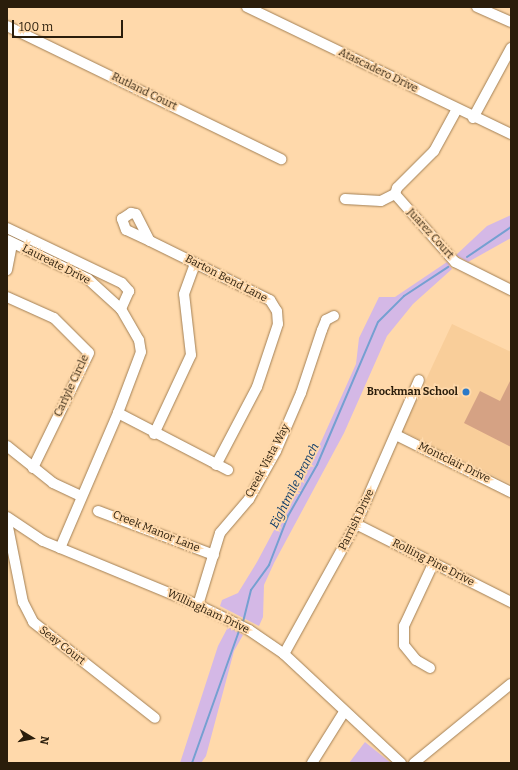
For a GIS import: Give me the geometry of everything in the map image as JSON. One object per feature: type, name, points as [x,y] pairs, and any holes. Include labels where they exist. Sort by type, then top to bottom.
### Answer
[{"type":"street","name":"Atascadero Drive","points":[[246,7],[473,118],[511,134]]},
{"type":"street","points":[[477,7],[511,22]]},
{"type":"street","name":"Rutland Court","points":[[7,26],[281,159]]},
{"type":"street","points":[[473,118],[511,48]]},
{"type":"street","points":[[345,199],[381,201],[395,194],[397,188],[434,151],[457,109]]},
{"type":"street","name":"Juarez Court","points":[[395,194],[455,262],[511,290]]},
{"type":"street","points":[[7,228],[122,283],[129,291],[121,309]]},
{"type":"street","name":"Barton Bend Lane","points":[[150,241],[270,300],[277,311],[278,324],[257,387],[216,465]]},
{"type":"street","points":[[7,270],[9,243]]},
{"type":"street","name":"Laureate Drive","points":[[9,243],[88,279],[121,309],[135,328],[141,352],[118,413],[81,496],[60,548]]},
{"type":"street","points":[[154,434],[191,355],[184,294],[195,263]]},
{"type":"street","name":"Carlyle Circle","points":[[7,297],[54,318],[89,352],[33,468]]},
{"type":"street","name":"Creek Vista Way","points":[[198,605],[220,534],[249,498],[276,451],[302,393],[326,320],[334,316]]},
{"type":"street","name":"Parrish Drive","points":[[284,654],[356,524],[419,380]]},
{"type":"street","points":[[118,413],[154,434],[228,470]]},
{"type":"street","name":"Montclair Drive","points":[[396,435],[511,492]]},
{"type":"street","points":[[7,446],[33,468],[81,496]]},
{"type":"street","name":"Creek Manor Lane","points":[[98,511],[214,555]]},
{"type":"street","name":"Willingham Drive","points":[[7,517],[60,548],[198,605],[249,630],[284,654],[344,712],[401,763]]},
{"type":"street","name":"Seay Court","points":[[7,522],[23,602],[33,622],[155,718]]},
{"type":"street","name":"Rolling Pine Drive","points":[[356,524],[511,602]]},
{"type":"street","points":[[430,668],[416,660],[404,645],[404,626],[433,564]]},
{"type":"street","points":[[414,763],[511,684]]},
{"type":"street","points":[[312,763],[344,712]]},
{"type":"shaded area","points":[[511,215],[511,238],[468,262],[456,255],[487,226]]},
{"type":"shaded area","points":[[447,262],[452,269],[413,304],[387,336],[344,433],[274,563],[264,585],[263,617],[259,626],[220,606],[222,600],[238,593],[257,562],[321,442],[356,364],[359,338],[379,297],[395,297]]},
{"type":"shaded area","name":"Brockman School","points":[[452,324],[511,352],[511,484],[402,431]]},
{"type":"shaded area","points":[[228,627],[243,635],[234,651],[206,756],[201,763],[180,763],[218,646]]},
{"type":"shaded area","points":[[365,742],[391,763],[349,763]]},
{"type":"building","points":[[511,379],[511,447],[464,423],[480,391],[500,401]]},
{"type":"waterway","name":"Eightmile Branch","points":[[467,257],[511,227]]},
{"type":"waterway","name":"Eightmile Branch","points":[[243,622],[251,590],[269,565],[288,516],[317,465],[378,322],[404,296],[448,267]]},
{"type":"waterway","name":"Eightmile Branch","points":[[192,763],[240,628]]},
{"type":"place","name":"Brockman School","points":[[466,392]]}]
